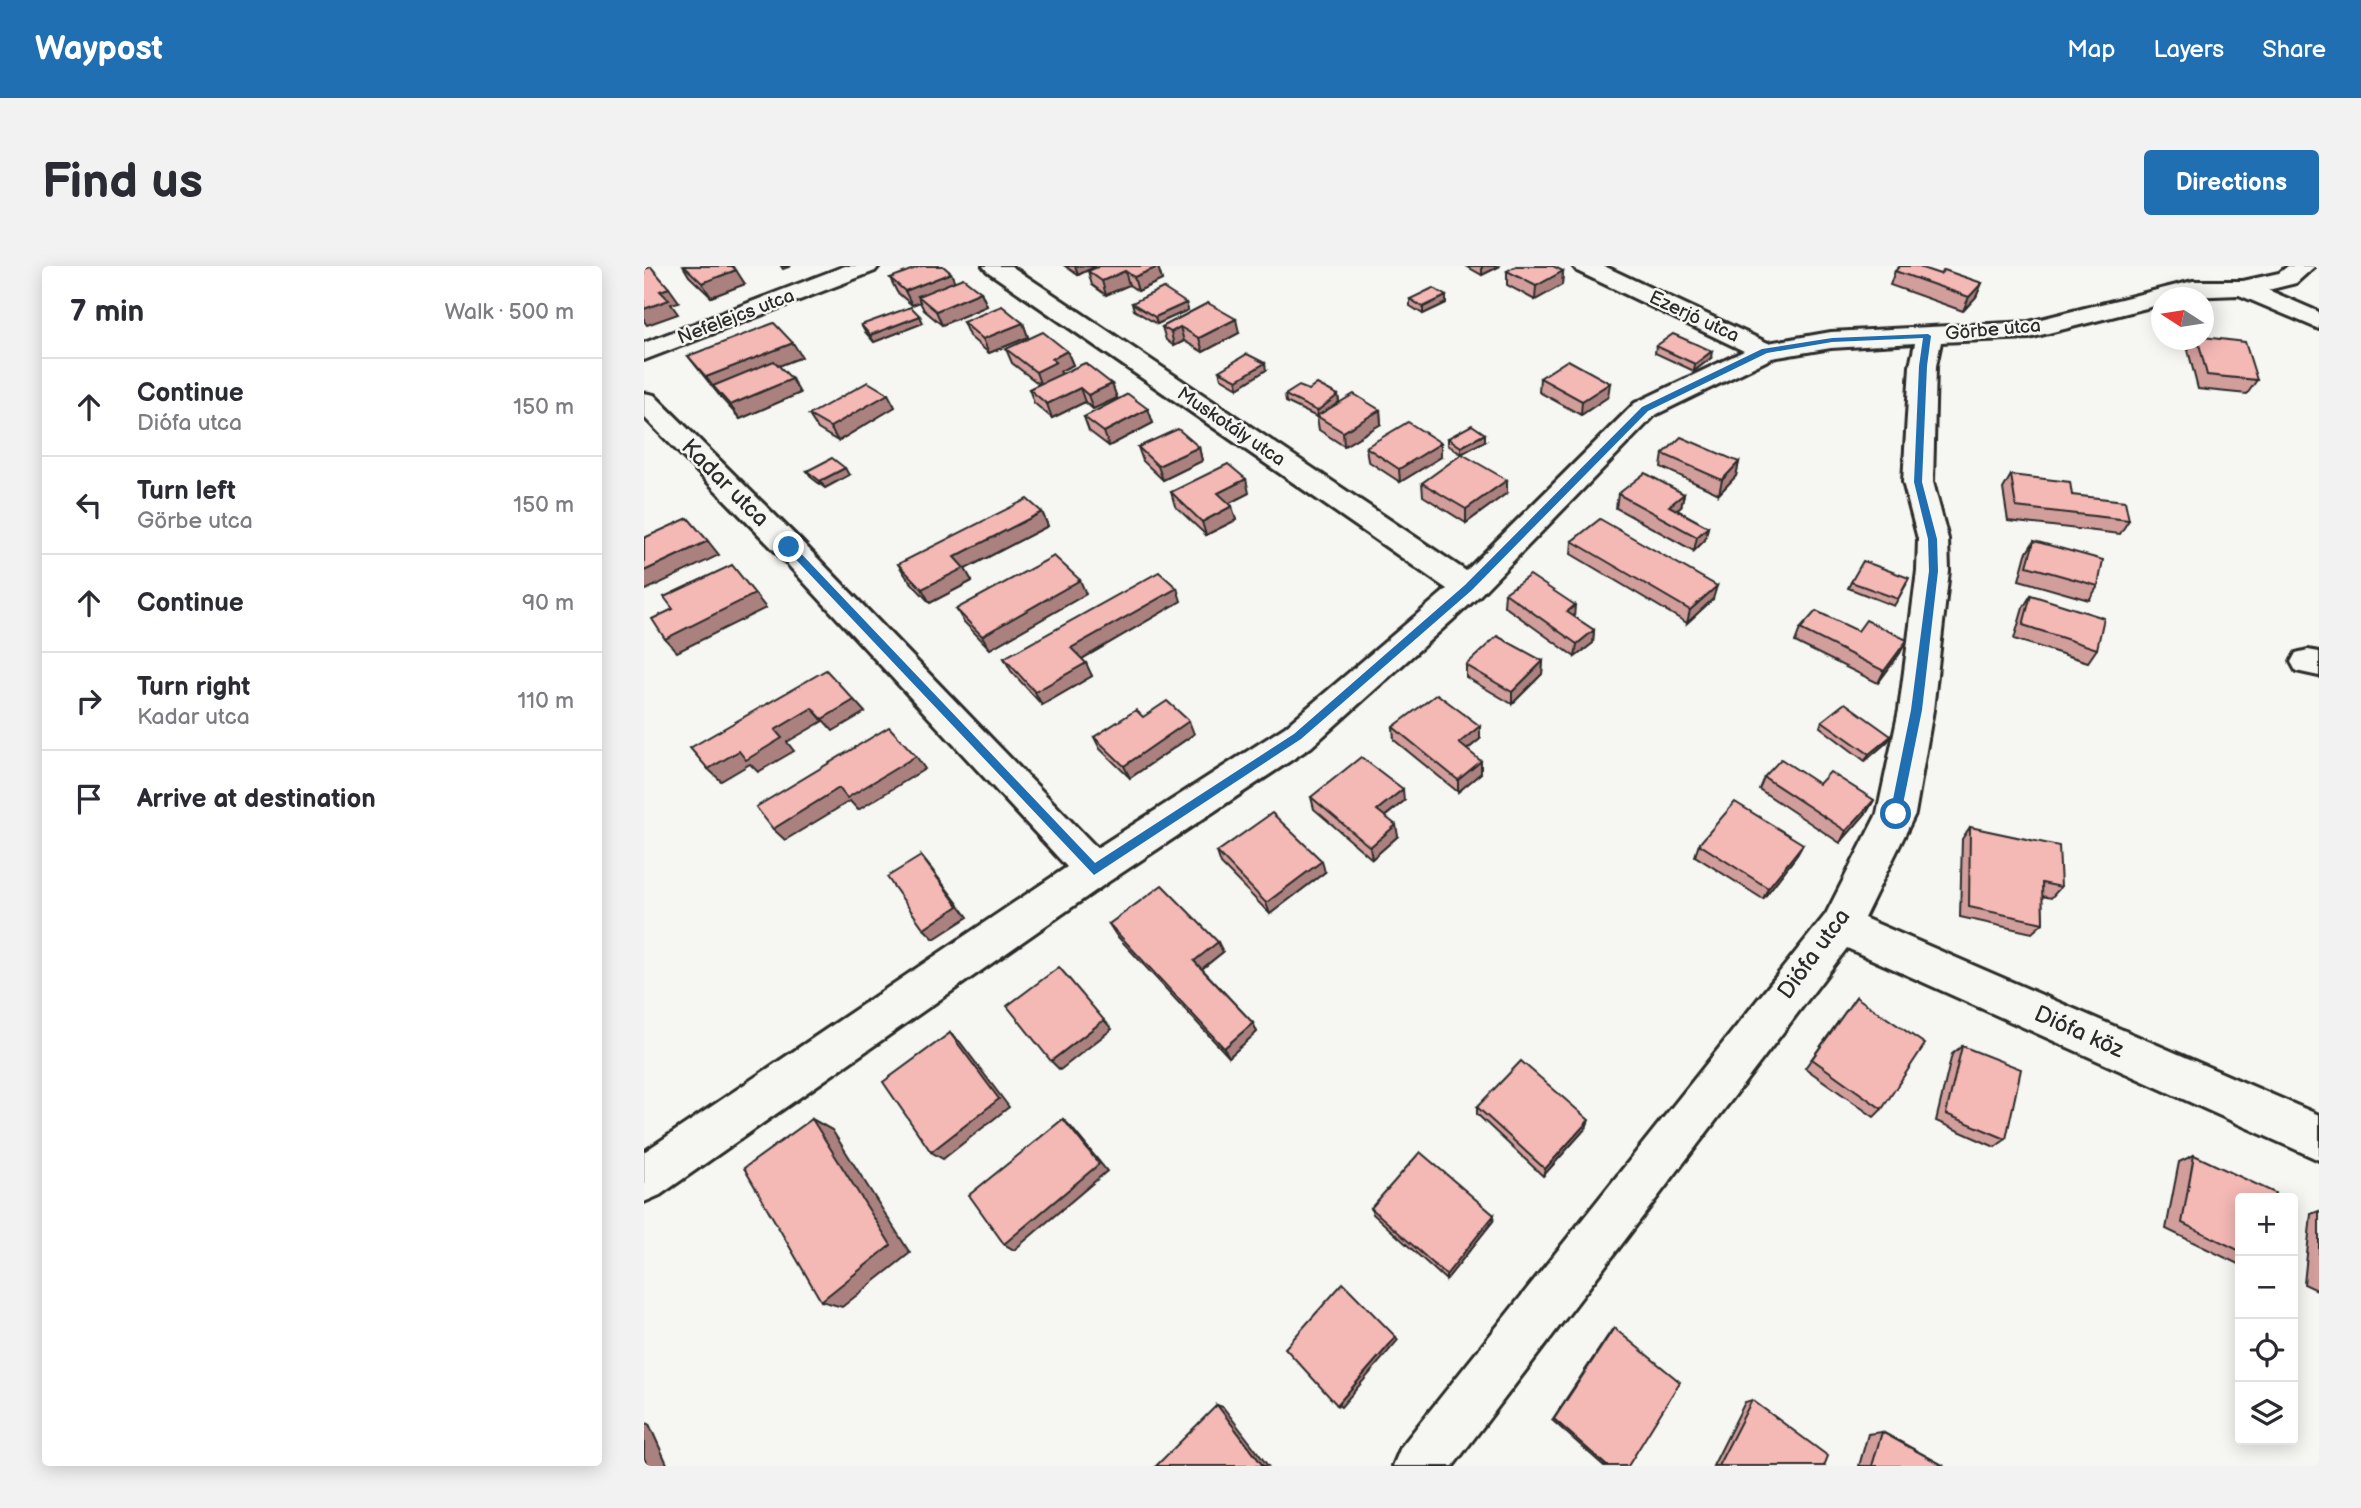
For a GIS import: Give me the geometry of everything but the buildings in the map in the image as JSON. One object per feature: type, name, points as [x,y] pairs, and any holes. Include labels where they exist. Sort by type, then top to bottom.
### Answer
[{"type":"street","name":"Nefelejcs utca","points":[[644,352],[867,266]]},
{"type":"street","name":"Muskotály utca","points":[[995,266],[1468,588]]},
{"type":"street","name":"Ezerjó utca","points":[[1585,266],[1765,351]]},
{"type":"street","name":"Görbe utca","points":[[2214,288],[2243,288],[2287,278],[2303,266]]},
{"type":"street","points":[[2170,273],[2191,287]]},
{"type":"street","points":[[2243,288],[2310,316]]},
{"type":"street","name":"Görbe utca","points":[[644,1179],[1094,870],[1298,737],[1468,588],[1645,409],[1765,351],[1832,340],[2029,330],[2151,299]]},
{"type":"street","name":"Diófa utca","points":[[1420,1466],[1840,926],[1896,814],[1916,710],[1933,571],[1933,539],[1918,482],[1923,366],[1928,336]]},
{"type":"street","name":"Kadar utca","points":[[644,401],[789,547],[1094,870]]},
{"type":"street","name":"Diófa köz","points":[[1840,926],[2319,1138]]},
{"type":"route","points":[[789,547],[1094,870],[1298,737],[1468,588],[1645,409],[1765,351],[1832,340],[1928,336],[1923,366],[1918,482],[1933,539],[1933,571],[1916,710],[1896,814]]}]
